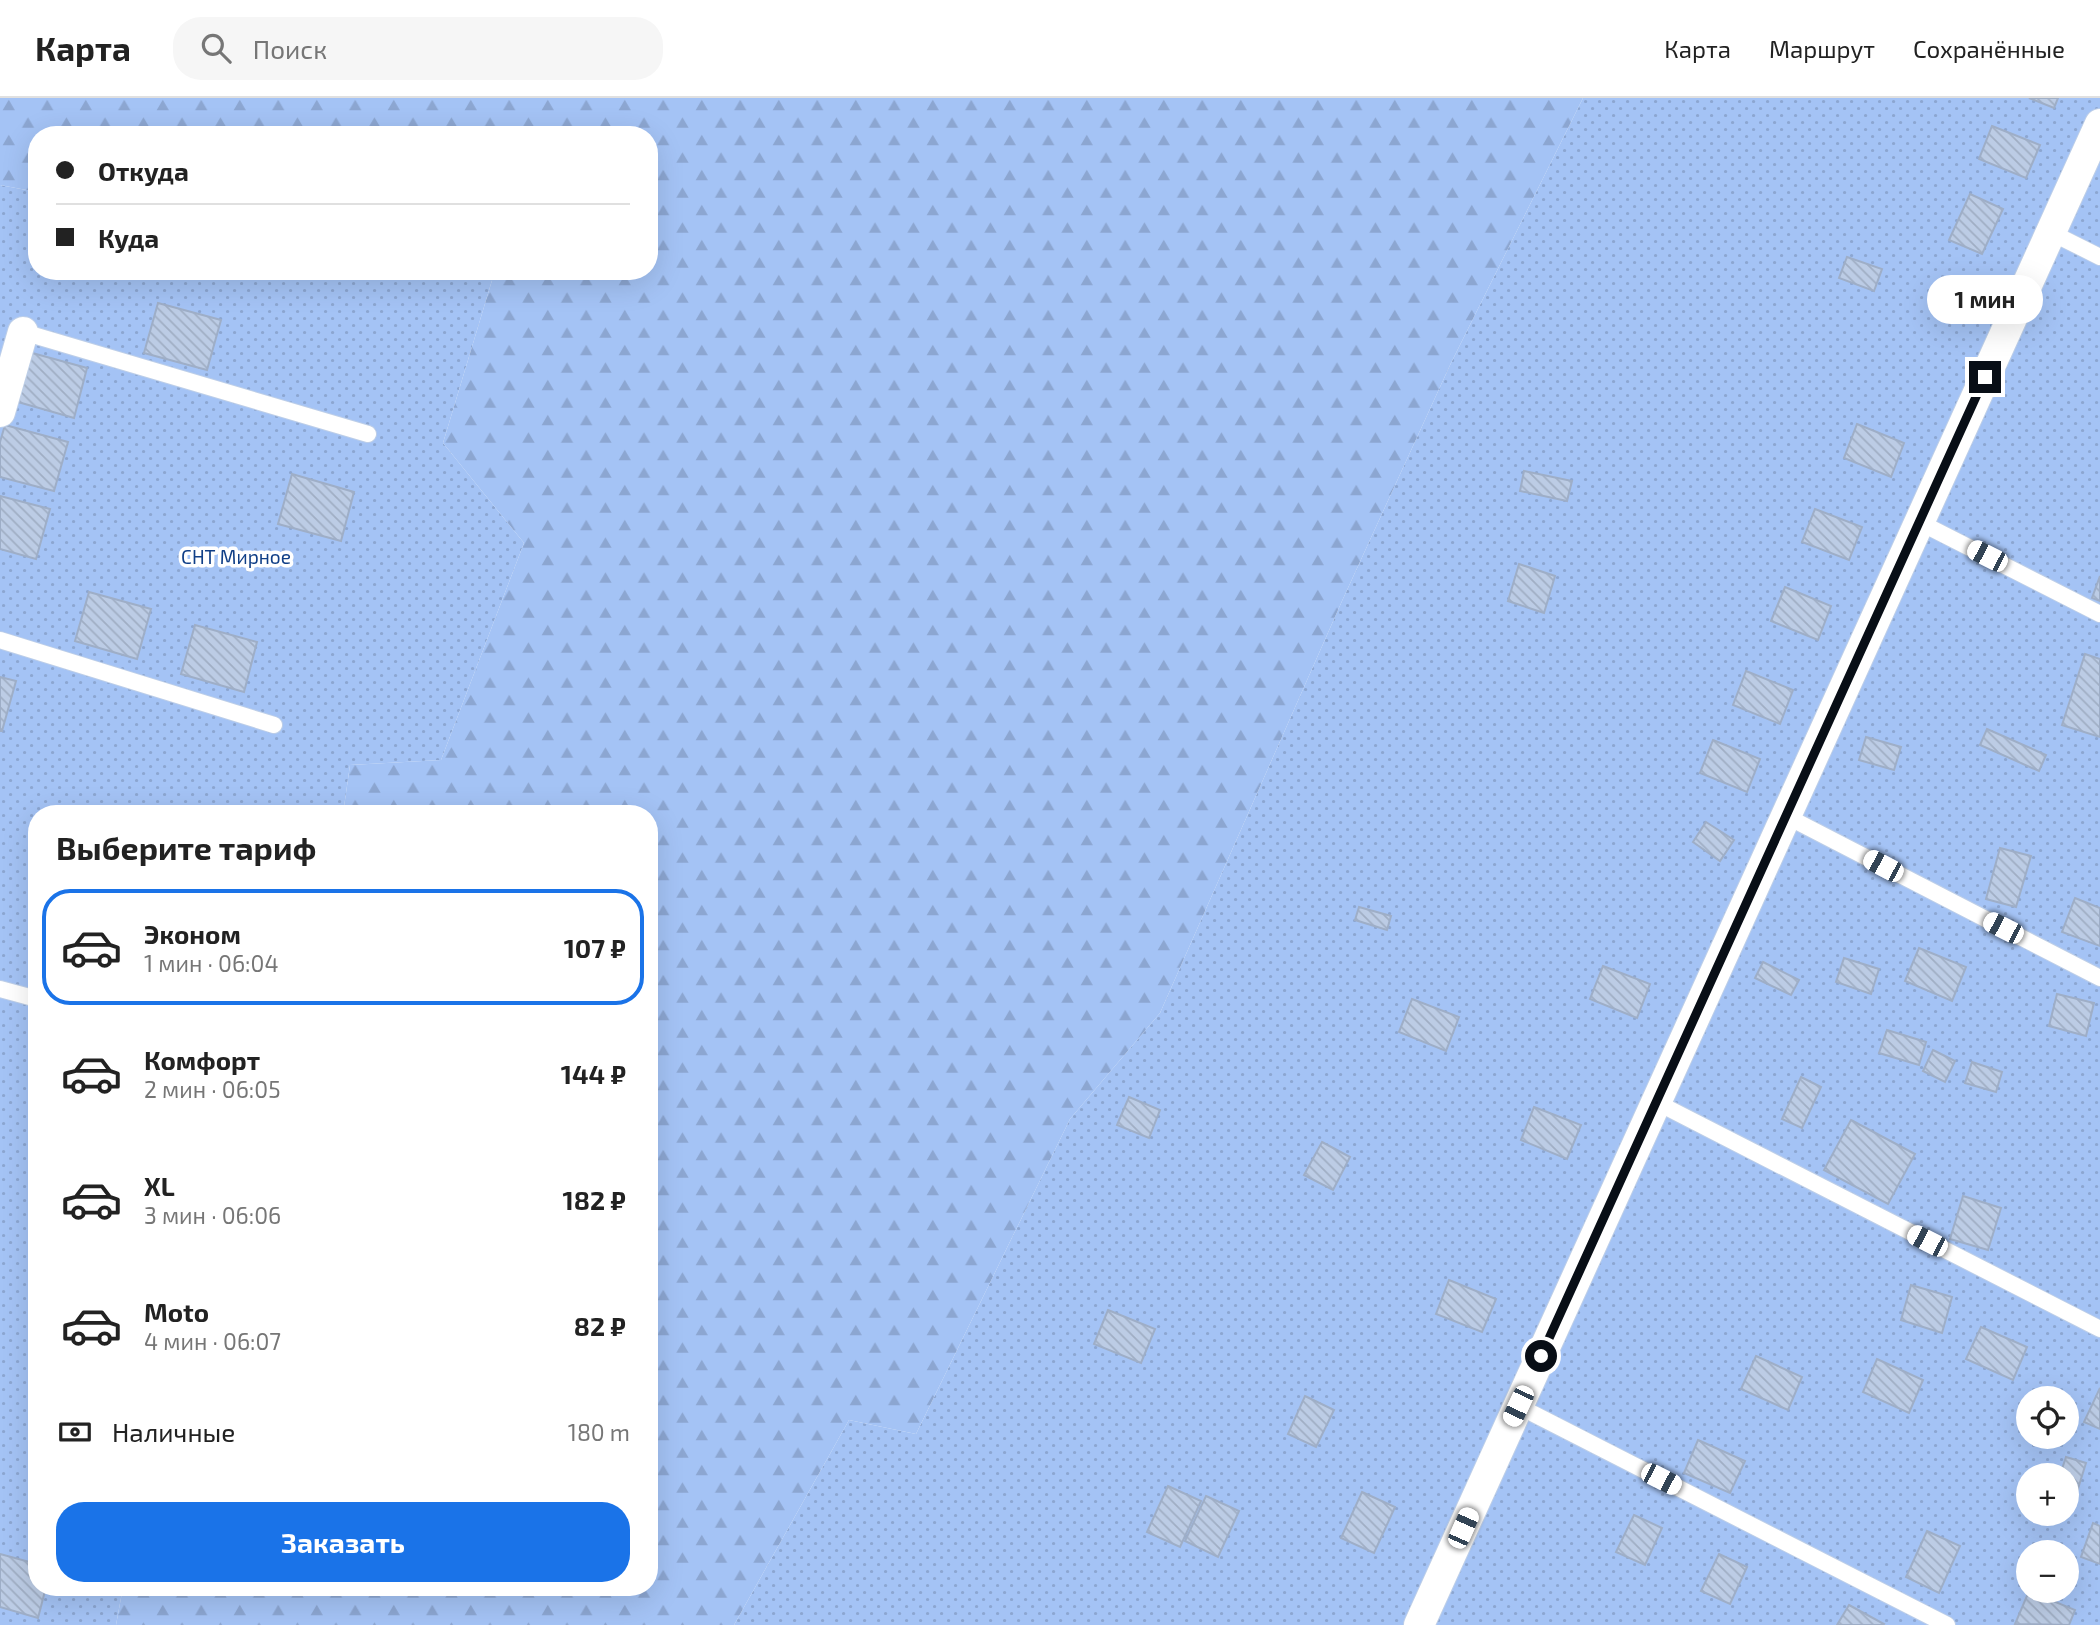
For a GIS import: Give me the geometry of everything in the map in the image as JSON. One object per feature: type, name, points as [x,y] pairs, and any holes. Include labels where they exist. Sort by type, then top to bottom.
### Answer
[{"type":"street","points":[[1419,1625],[2100,124]]},
{"type":"street","points":[[0,412],[23,332]]},
{"type":"lane","points":[[2050,232],[2100,257]]},
{"type":"lane","points":[[23,332],[368,434]]},
{"type":"lane","points":[[1919,522],[2100,614]]},
{"type":"lane","points":[[0,640],[274,725]]},
{"type":"lane","points":[[1786,816],[2100,978]]},
{"type":"lane","points":[[0,989],[28,997]]},
{"type":"lane","points":[[1656,1102],[2100,1329]]},
{"type":"lane","points":[[1518,1406],[1947,1625]]},
{"type":"green space","points":[[0,98],[1583,98],[1451,363],[1342,601],[1160,1013],[1070,1119],[916,1434],[849,1420],[734,1625],[116,1625],[121,1596],[658,1596],[658,805],[344,805],[350,765],[441,760],[524,543],[443,443],[492,280],[658,280],[658,126],[28,126],[28,190],[0,185]]},
{"type":"green space","points":[[1583,98],[2100,98],[2100,1625],[734,1625],[849,1420],[916,1434],[1070,1119],[1160,1013],[1342,601],[1451,363]]},
{"type":"green space","name":"СНТ Мирное","points":[[0,185],[28,190],[28,280],[492,280],[443,443],[524,543],[441,760],[350,765],[344,805],[28,805],[28,1596],[121,1596],[116,1625],[0,1625]]},
{"type":"building","points":[[2029,98],[2058,98],[2054,108]]},
{"type":"building","points":[[1992,126],[2040,145],[2026,178],[1979,159]]},
{"type":"building","points":[[1970,194],[2003,209],[1982,254],[1949,240]]},
{"type":"building","points":[[1847,257],[1882,269],[1874,291],[1839,278]]},
{"type":"building","points":[[158,303],[221,320],[207,370],[144,353]]},
{"type":"building","points":[[25,351],[87,368],[74,418],[11,400]]},
{"type":"building","points":[[1857,424],[1904,443],[1891,477],[1844,458]]},
{"type":"building","points":[[5,425],[68,442],[54,491],[0,477],[0,442]]},
{"type":"building","points":[[1524,471],[1572,481],[1567,501],[1520,491]]},
{"type":"building","points":[[292,474],[354,492],[341,541],[278,524]]},
{"type":"building","points":[[0,496],[50,509],[36,559],[0,549]]},
{"type":"building","points":[[1815,509],[1862,527],[1849,560],[1802,542]]},
{"type":"building","points":[[1519,564],[1555,576],[1544,613],[1508,601]]},
{"type":"building","points":[[2100,576],[2100,601],[2092,598]]},
{"type":"building","points":[[1785,587],[1831,606],[1818,640],[1771,621]]},
{"type":"building","points":[[89,592],[151,609],[137,659],[75,641]]},
{"type":"building","points":[[195,625],[257,642],[244,692],[181,674]]},
{"type":"building","points":[[2085,654],[2100,659],[2100,737],[2062,725]]},
{"type":"building","points":[[1746,671],[1793,690],[1780,724],[1733,705]]},
{"type":"building","points":[[0,677],[16,681],[2,731],[0,731]]},
{"type":"building","points":[[1987,729],[2046,755],[2039,771],[1980,745]]},
{"type":"building","points":[[1866,737],[1901,747],[1894,770],[1859,760]]},
{"type":"building","points":[[1713,740],[1760,759],[1747,792],[1700,773]]},
{"type":"building","points":[[1706,822],[1734,840],[1720,861],[1693,842]]},
{"type":"building","points":[[2000,848],[2031,856],[2016,907],[1986,899]]},
{"type":"building","points":[[2075,898],[2100,908],[2100,946],[2062,932]]},
{"type":"building","points":[[1359,907],[1391,916],[1387,930],[1355,920]]},
{"type":"building","points":[[1919,948],[1966,967],[1952,1001],[1905,981]]},
{"type":"building","points":[[1844,958],[1879,969],[1871,994],[1836,982]]},
{"type":"building","points":[[1763,962],[1799,980],[1791,995],[1755,978]]},
{"type":"building","points":[[1603,966],[1650,984],[1637,1018],[1590,999]]},
{"type":"building","points":[[2057,994],[2094,1003],[2086,1036],[2049,1026]]},
{"type":"building","points":[[1412,999],[1459,1017],[1446,1051],[1399,1032]]},
{"type":"building","points":[[1887,1030],[1926,1042],[1919,1065],[1879,1053]]},
{"type":"building","points":[[1933,1050],[1955,1061],[1945,1082],[1923,1071]]},
{"type":"building","points":[[1972,1062],[2002,1072],[1996,1092],[1965,1083]]},
{"type":"building","points":[[1801,1077],[1821,1087],[1802,1128],[1782,1119]]},
{"type":"building","points":[[1129,1097],[1160,1110],[1149,1138],[1117,1125]]},
{"type":"building","points":[[1534,1107],[1581,1125],[1567,1159],[1521,1140]]},
{"type":"building","points":[[1851,1120],[1915,1154],[1888,1204],[1824,1170]]},
{"type":"building","points":[[1322,1142],[1350,1157],[1333,1190],[1304,1175]]},
{"type":"building","points":[[1963,1196],[2001,1208],[1988,1250],[1950,1239]]},
{"type":"building","points":[[1449,1280],[1496,1299],[1482,1332],[1436,1314]]},
{"type":"building","points":[[1911,1285],[1952,1297],[1942,1333],[1901,1320]]},
{"type":"building","points":[[1108,1310],[1155,1329],[1141,1363],[1094,1344]]},
{"type":"building","points":[[1981,1327],[2027,1347],[2013,1380],[1966,1359]]},
{"type":"building","points":[[1756,1356],[1802,1377],[1788,1410],[1741,1389]]},
{"type":"building","points":[[1877,1359],[1923,1380],[1909,1413],[1863,1392]]},
{"type":"building","points":[[2100,1388],[2100,1429],[2084,1422]]},
{"type":"building","points":[[1305,1396],[1334,1410],[1316,1447],[1288,1434]]},
{"type":"building","points":[[1698,1440],[1745,1461],[1730,1493],[1684,1473]]},
{"type":"building","points":[[2066,1457],[2086,1463],[2079,1485],[2079,1463],[2064,1463]]},
{"type":"building","points":[[1168,1486],[1201,1501],[1180,1547],[1147,1532]]},
{"type":"building","points":[[1362,1492],[1395,1507],[1374,1553],[1341,1538]]},
{"type":"building","points":[[1206,1496],[1239,1511],[1218,1557],[1185,1541]]},
{"type":"building","points":[[1634,1515],[1662,1528],[1645,1565],[1616,1552]]},
{"type":"building","points":[[2093,1523],[2100,1526],[2100,1564],[2081,1557]]},
{"type":"building","points":[[1927,1531],[1960,1546],[1939,1593],[1906,1577]]},
{"type":"building","points":[[0,1554],[28,1562],[28,1596],[44,1596],[38,1618],[0,1607]]},
{"type":"building","points":[[1719,1554],[1747,1567],[1730,1604],[1701,1591]]},
{"type":"building","points":[[2024,1603],[2058,1603],[2075,1610],[2069,1625],[2015,1624]]},
{"type":"building","points":[[1849,1605],[1884,1624],[1837,1625]]},
{"type":"route","points":[[1541,1356],[1985,377]]}]
